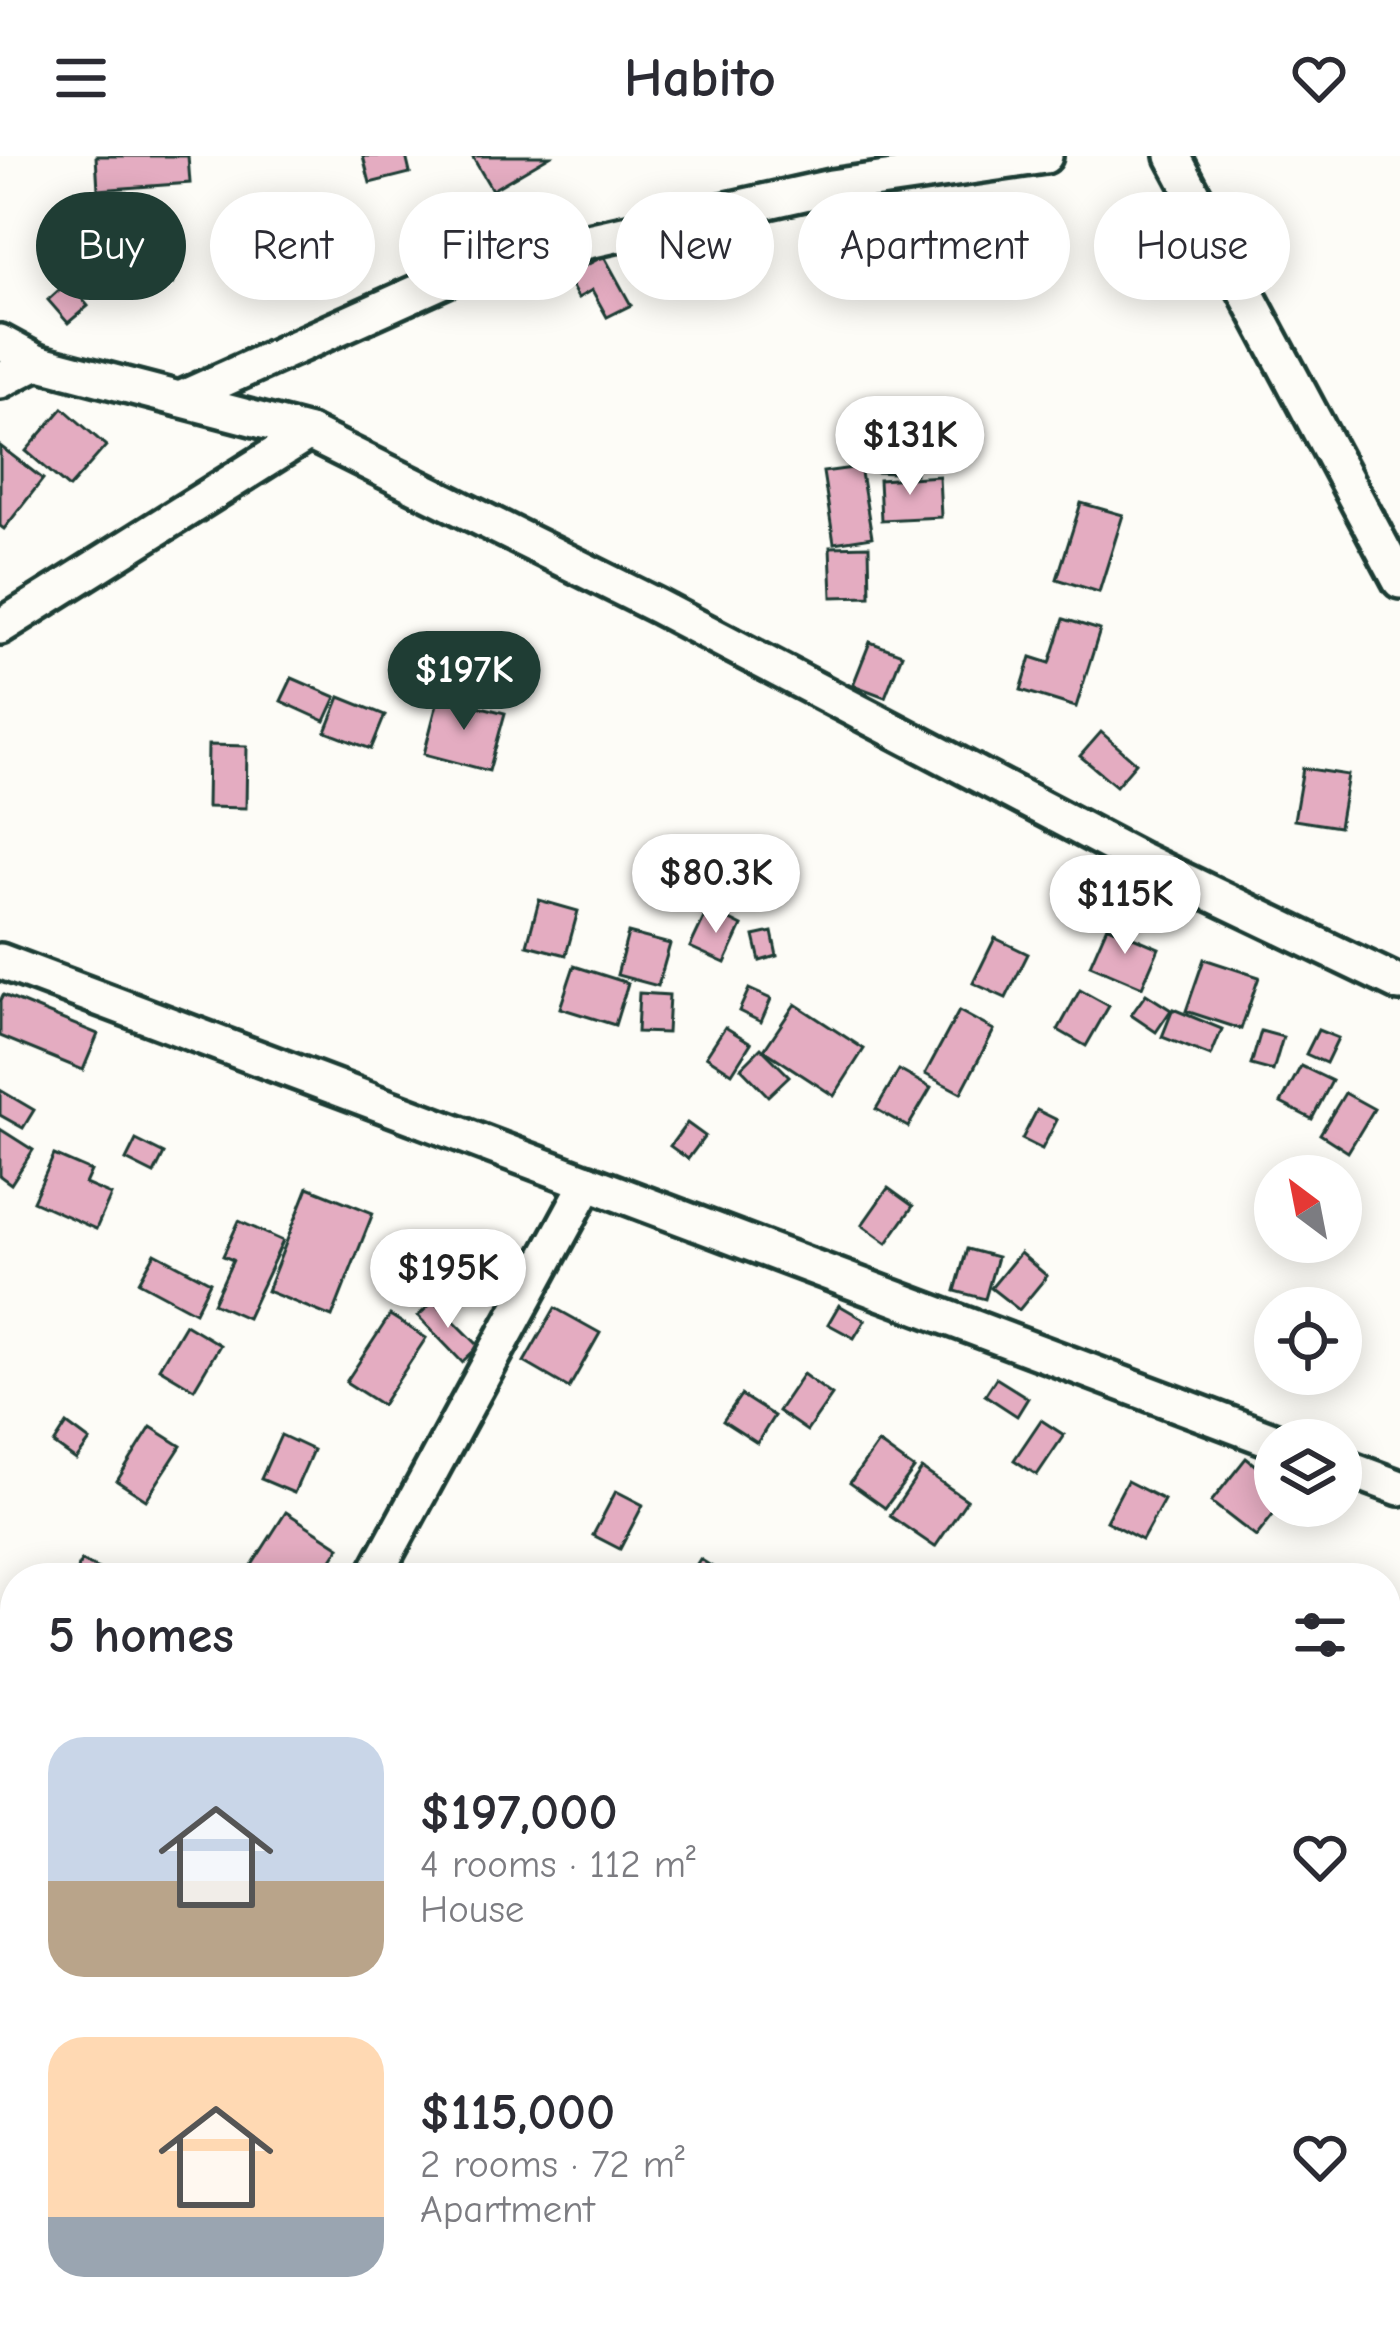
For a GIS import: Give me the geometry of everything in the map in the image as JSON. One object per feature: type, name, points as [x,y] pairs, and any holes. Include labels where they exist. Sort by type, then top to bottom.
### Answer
[{"type":"street","points":[[180,399],[476,266],[831,187],[1045,156]]},
{"type":"street","points":[[1173,156],[1400,581]]},
{"type":"street","points":[[0,341],[37,362],[309,433],[657,606],[1141,860],[1400,984]]},
{"type":"street","points":[[0,381],[37,362]]},
{"type":"street","points":[[0,627],[309,433]]},
{"type":"street","points":[[0,962],[1254,1433]]},
{"type":"street","points":[[381,1563],[588,1182]]},
{"type":"street","points":[[1362,1474],[1400,1488]]},
{"type":"building","points":[[96,156],[188,156],[190,183],[98,190]]},
{"type":"building","points":[[363,156],[406,156],[410,173],[370,183]]},
{"type":"building","points":[[472,156],[550,156],[492,190]]},
{"type":"building","points":[[604,256],[616,278],[616,300],[628,300],[631,305],[607,317],[592,290],[592,262]]},
{"type":"building","points":[[48,300],[83,300],[88,306],[68,323]]},
{"type":"building","points":[[880,400],[919,402],[915,474],[876,472]]},
{"type":"building","points":[[63,408],[106,446],[69,488],[26,451]]},
{"type":"building","points":[[0,446],[43,479],[4,529],[0,526]]},
{"type":"building","points":[[860,467],[872,537],[834,543],[823,472]]},
{"type":"building","points":[[939,476],[941,517],[881,520],[879,480]]},
{"type":"building","points":[[1081,503],[1123,515],[1099,592],[1057,579]]},
{"type":"building","points":[[869,546],[870,596],[832,597],[830,547]]},
{"type":"building","points":[[1064,619],[1100,630],[1076,707],[1021,690],[1031,657],[1050,663]]},
{"type":"building","points":[[870,642],[902,654],[885,697],[853,685]]},
{"type":"building","points":[[292,678],[336,697],[325,721],[281,701]]},
{"type":"building","points":[[439,696],[505,713],[489,771],[424,754]]},
{"type":"building","points":[[340,697],[385,715],[371,749],[326,732]]},
{"type":"building","points":[[1101,732],[1136,763],[1116,786],[1080,756]]},
{"type":"building","points":[[208,745],[247,746],[246,808],[207,807]]},
{"type":"building","points":[[1303,768],[1348,775],[1339,827],[1294,820]]},
{"type":"building","points":[[539,900],[578,911],[566,955],[527,945]]},
{"type":"building","points":[[708,909],[742,926],[725,963],[690,947]]},
{"type":"building","points":[[1107,926],[1159,948],[1142,987],[1090,965]]},
{"type":"building","points":[[772,932],[777,956],[760,961],[754,936]]},
{"type":"building","points":[[628,933],[670,944],[658,986],[617,975]]},
{"type":"building","points":[[995,938],[1028,954],[1006,998],[973,983]]},
{"type":"building","points":[[1204,959],[1259,977],[1241,1029],[1186,1011]]},
{"type":"building","points":[[574,966],[628,983],[615,1025],[560,1008]]},
{"type":"building","points":[[749,989],[771,999],[761,1022],[739,1011]]},
{"type":"building","points":[[1080,990],[1109,1006],[1086,1046],[1058,1030]]},
{"type":"building","points":[[639,993],[669,995],[667,1033],[637,1032]]},
{"type":"building","points":[[1146,994],[1171,1010],[1156,1032],[1131,1015]]},
{"type":"building","points":[[3,995],[98,1034],[83,1070],[0,1036]]},
{"type":"building","points":[[795,1004],[864,1049],[834,1096],[764,1050]]},
{"type":"building","points":[[1173,1009],[1222,1029],[1211,1056],[1162,1037]]},
{"type":"building","points":[[959,1011],[994,1030],[961,1093],[925,1074]]},
{"type":"building","points":[[725,1027],[751,1043],[732,1073],[706,1056]]},
{"type":"building","points":[[1318,1030],[1338,1038],[1326,1063],[1306,1054]]},
{"type":"building","points":[[1261,1031],[1283,1037],[1273,1071],[1251,1065]]},
{"type":"building","points":[[761,1048],[789,1076],[768,1096],[741,1068]]},
{"type":"building","points":[[1301,1066],[1332,1081],[1312,1119],[1281,1103]]},
{"type":"building","points":[[899,1070],[931,1088],[908,1127],[876,1109]]},
{"type":"building","points":[[0,1090],[34,1110],[23,1128],[0,1115]]},
{"type":"building","points":[[1345,1093],[1374,1109],[1348,1152],[1320,1134]]},
{"type":"building","points":[[1037,1110],[1057,1120],[1042,1149],[1022,1139]]},
{"type":"building","points":[[687,1123],[705,1136],[688,1159],[670,1146]]},
{"type":"building","points":[[0,1129],[33,1150],[11,1184],[0,1176]]},
{"type":"building","points":[[136,1140],[164,1154],[154,1174],[126,1160]]},
{"type":"building","points":[[54,1155],[91,1171],[85,1184],[111,1195],[96,1229],[33,1201]]},
{"type":"building","points":[[308,1187],[373,1213],[332,1317],[267,1291]]},
{"type":"building","points":[[888,1188],[913,1206],[887,1243],[862,1225]]},
{"type":"building","points":[[239,1221],[283,1241],[247,1318],[213,1303],[233,1260],[223,1256]]},
{"type":"building","points":[[967,1249],[997,1257],[985,1299],[955,1291]]},
{"type":"building","points":[[155,1253],[210,1282],[195,1312],[139,1282]]},
{"type":"building","points":[[1020,1253],[1047,1276],[1019,1310],[991,1288]]},
{"type":"building","points":[[434,1301],[479,1346],[462,1362],[418,1316]]},
{"type":"building","points":[[839,1305],[865,1320],[854,1338],[828,1324]]},
{"type":"building","points":[[555,1308],[600,1333],[569,1388],[524,1362]]},
{"type":"building","points":[[390,1315],[426,1338],[382,1405],[346,1382]]},
{"type":"building","points":[[185,1324],[220,1345],[194,1389],[159,1368]]},
{"type":"building","points":[[803,1374],[832,1395],[807,1431],[778,1411]]},
{"type":"building","points":[[996,1378],[1028,1398],[1017,1416],[985,1395]]},
{"type":"building","points":[[741,1395],[774,1416],[757,1443],[723,1421]]},
{"type":"building","points":[[1041,1420],[1064,1435],[1037,1475],[1014,1460]]},
{"type":"building","points":[[67,1424],[90,1441],[76,1460],[54,1444]]},
{"type":"building","points":[[151,1427],[181,1446],[146,1500],[117,1481]]},
{"type":"building","points":[[281,1435],[313,1450],[294,1493],[261,1479]]},
{"type":"building","points":[[878,1443],[914,1469],[885,1508],[850,1483]]},
{"type":"building","points":[[1246,1458],[1254,1464],[1254,1527],[1264,1527],[1256,1537],[1211,1502]]},
{"type":"building","points":[[922,1469],[967,1500],[935,1547],[890,1516]]},
{"type":"building","points":[[1127,1481],[1164,1500],[1142,1540],[1106,1521]]},
{"type":"building","points":[[616,1491],[643,1505],[620,1549],[593,1535]]},
{"type":"building","points":[[286,1512],[340,1547],[330,1563],[253,1563]]}]
